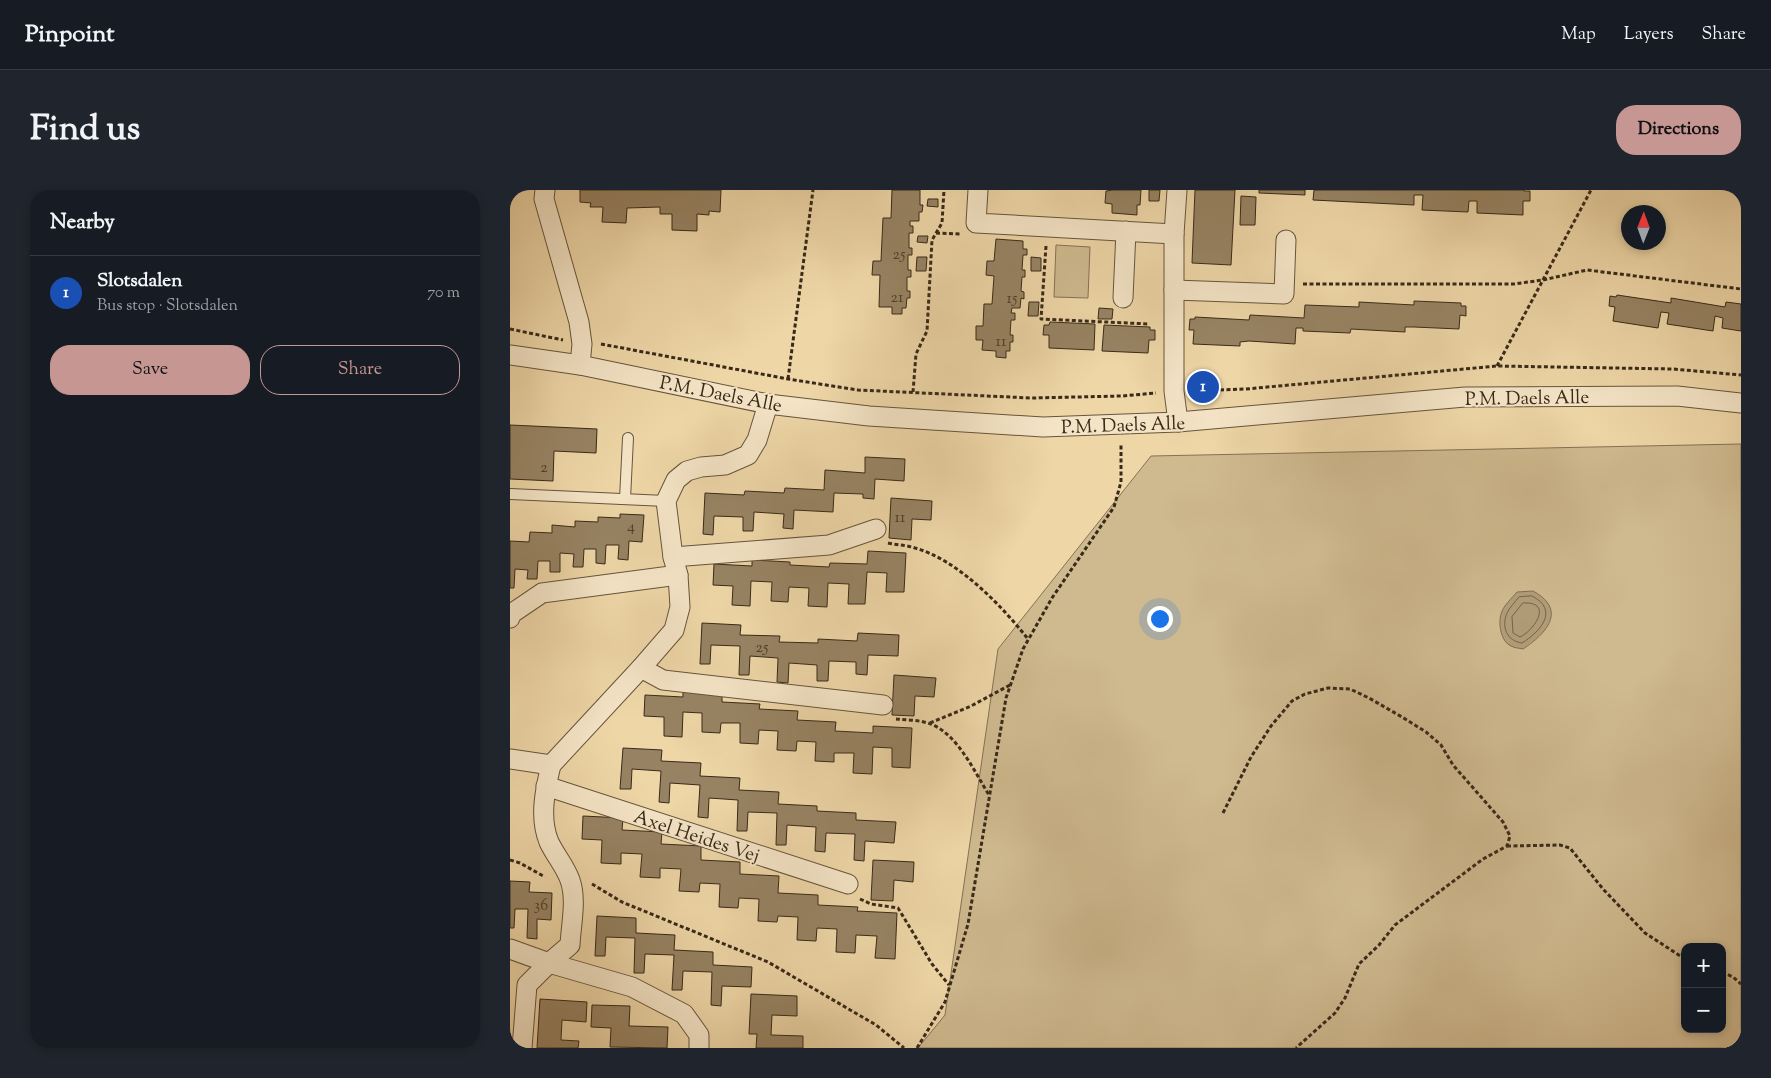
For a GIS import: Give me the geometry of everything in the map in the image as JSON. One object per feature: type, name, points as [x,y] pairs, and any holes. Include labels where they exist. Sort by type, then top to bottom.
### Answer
[{"type":"street","points":[[545,190],[544,199],[579,322],[582,344],[580,365]]},
{"type":"street","points":[[978,190],[976,223],[1174,234]]},
{"type":"street","points":[[1177,190],[1174,234],[1174,391],[1178,422]]},
{"type":"street","points":[[1123,298],[1126,232]]},
{"type":"street","points":[[1174,290],[1284,294],[1286,240]]},
{"type":"street","name":"P.M. Daels Alle","points":[[510,355],[580,365],[768,404],[869,416],[1042,427],[1178,422],[1465,397],[1677,396],[1741,403]]},
{"type":"street","points":[[522,1048],[527,985],[570,945],[573,898],[570,879],[549,840],[543,817],[546,786],[551,766],[674,630],[680,607],[678,576],[673,557],[666,501],[676,480],[687,471],[701,467],[724,465],[748,455],[757,440],[768,404]]},
{"type":"street","points":[[673,557],[829,545],[876,529]]},
{"type":"street","points":[[510,618],[511,614],[542,593],[678,576]]},
{"type":"street","points":[[641,668],[663,680],[883,705]]},
{"type":"street","points":[[510,759],[551,766]]},
{"type":"street","name":"Axel Heides Vej","points":[[546,786],[848,884]]},
{"type":"street","points":[[510,949],[549,963],[632,987],[684,1014],[699,1035],[699,1048]]},
{"type":"lane","points":[[625,499],[628,438]]},
{"type":"lane","points":[[510,494],[666,501]]},
{"type":"path","points":[[788,379],[813,190]]},
{"type":"path","points":[[913,392],[916,354],[928,331],[932,240],[942,222],[944,190]]},
{"type":"path","points":[[1497,366],[1592,190]]},
{"type":"path","points":[[1047,227],[1041,319],[1150,324]]},
{"type":"path","points":[[1285,284],[1514,284],[1543,280],[1587,270],[1741,290]]},
{"type":"path","points":[[510,329],[582,344],[599,343],[788,379],[858,390],[1031,398],[1122,396],[1174,391],[1246,389],[1497,366],[1673,369],[1741,375]]},
{"type":"path","points":[[1122,396],[1122,406]]},
{"type":"path","points":[[917,1048],[945,1002],[968,924],[1006,698],[1022,649],[1052,598],[1114,507],[1122,482],[1121,444]]},
{"type":"path","points":[[876,529],[883,542],[916,548],[940,559],[972,580],[994,600],[1028,639]]},
{"type":"path","points":[[930,723],[971,706],[1010,685]]},
{"type":"path","points":[[1223,813],[1252,757],[1272,726],[1292,701],[1305,694],[1328,688],[1350,690],[1369,698],[1402,717],[1426,732],[1441,745],[1453,765],[1503,822],[1510,836],[1507,846]]},
{"type":"path","points":[[883,705],[890,719],[930,723],[942,730],[953,740],[990,795]]},
{"type":"path","points":[[1296,1048],[1335,1014],[1345,998],[1359,964],[1396,925],[1482,859],[1507,846],[1560,845],[1570,848],[1603,889],[1646,933],[1681,956]]},
{"type":"path","points":[[510,860],[520,863],[548,879],[586,880],[622,902],[768,962],[876,1025],[904,1048]]},
{"type":"path","points":[[848,884],[858,899],[870,904],[898,908],[932,964],[950,985]]},
{"type":"path","points":[[1726,973],[1733,976],[1741,984]]},
{"type":"shaded area","points":[[1056,245],[1090,247],[1088,298],[1054,297]]},
{"type":"shaded area","points":[[1741,444],[1741,1048],[918,1048],[945,1015],[998,649],[1151,456]]},
{"type":"water","points":[[1533,591],[1544,598],[1549,606],[1550,621],[1546,629],[1523,649],[1514,647],[1508,644],[1503,637],[1500,627],[1502,611],[1517,592]]},
{"type":"building","points":[[580,190],[721,190],[720,212],[709,211],[709,215],[697,214],[697,231],[672,230],[672,214],[660,214],[660,207],[627,208],[626,223],[602,222],[603,207],[590,207],[591,203],[580,202]]},
{"type":"building","points":[[892,190],[920,190],[920,205],[923,205],[922,212],[919,212],[919,221],[910,221],[910,226],[913,226],[913,233],[909,233],[909,248],[912,248],[912,255],[908,255],[908,270],[911,270],[911,277],[907,277],[907,291],[910,291],[910,298],[907,298],[906,308],[902,308],[902,314],[892,314],[892,307],[879,307],[880,275],[872,275],[873,261],[881,261],[883,218],[891,218]]},
{"type":"building","points":[[1141,190],[1140,205],[1137,205],[1137,215],[1112,213],[1112,204],[1105,203],[1106,191]]},
{"type":"building","points":[[1149,190],[1160,190],[1159,201],[1149,201]]},
{"type":"building","points":[[1195,190],[1235,190],[1231,265],[1192,263]]},
{"type":"building","points":[[1259,190],[1305,190],[1305,195],[1259,193]]},
{"type":"building","points":[[1314,190],[1524,190],[1530,191],[1530,201],[1523,201],[1523,215],[1477,213],[1477,201],[1469,201],[1468,212],[1422,210],[1423,195],[1414,195],[1414,205],[1313,200]]},
{"type":"building","points":[[1241,196],[1256,197],[1255,225],[1240,225]]},
{"type":"building","points":[[928,199],[938,199],[938,207],[927,206]]},
{"type":"building","points":[[918,236],[928,236],[927,243],[917,242]]},
{"type":"building","points":[[996,239],[1023,241],[1023,249],[1027,249],[1027,255],[1023,255],[1022,270],[1025,270],[1025,277],[1022,277],[1021,291],[1024,292],[1024,299],[1021,298],[1020,308],[1012,308],[1011,313],[1015,313],[1015,320],[1011,320],[1010,335],[1013,335],[1013,342],[1010,342],[1010,351],[1006,351],[1006,358],[996,357],[996,351],[982,350],[983,340],[976,340],[976,326],[983,326],[984,304],[992,304],[994,276],[986,275],[987,261],[994,261]]},
{"type":"building","points":[[917,257],[927,257],[926,271],[916,271]]},
{"type":"building","points":[[1031,257],[1041,258],[1041,271],[1031,271]]},
{"type":"building","points":[[1617,295],[1671,303],[1671,298],[1725,307],[1726,302],[1741,304],[1741,331],[1722,328],[1723,318],[1715,316],[1713,331],[1667,324],[1669,313],[1661,312],[1658,328],[1613,321],[1615,307],[1609,306],[1610,296],[1616,297]]},
{"type":"building","points":[[1414,301],[1461,303],[1461,306],[1466,306],[1466,316],[1460,315],[1459,329],[1405,327],[1405,332],[1351,329],[1350,333],[1303,331],[1303,328],[1296,328],[1295,344],[1249,341],[1240,342],[1240,346],[1193,344],[1194,330],[1189,330],[1190,319],[1195,319],[1195,317],[1249,320],[1250,315],[1304,318],[1305,305],[1359,307],[1359,302],[1414,305]]},
{"type":"building","points":[[1029,302],[1039,302],[1038,316],[1028,316]]},
{"type":"building","points":[[1099,308],[1113,309],[1112,319],[1098,319]]},
{"type":"building","points":[[1050,322],[1095,324],[1094,350],[1049,348],[1049,335],[1043,335],[1044,325],[1049,325]]},
{"type":"building","points":[[1104,325],[1150,327],[1150,330],[1155,330],[1155,340],[1149,340],[1148,353],[1102,351]]},
{"type":"building","points":[[510,425],[597,429],[596,453],[554,451],[553,481],[510,479]]},
{"type":"building","points":[[865,457],[905,459],[904,481],[875,479],[874,499],[863,498],[863,494],[834,493],[833,512],[794,510],[793,529],[783,528],[784,514],[754,512],[753,531],[743,531],[743,517],[714,516],[713,535],[703,534],[705,493],[744,495],[745,491],[784,493],[785,488],[824,490],[825,470],[865,473]]},
{"type":"building","points":[[891,498],[932,501],[931,520],[912,519],[911,540],[889,538]]},
{"type":"building","points":[[620,514],[644,515],[642,542],[629,541],[628,560],[618,559],[619,545],[606,545],[605,564],[596,563],[596,549],[584,549],[583,567],[573,567],[574,554],[560,553],[560,572],[550,572],[550,561],[538,561],[537,579],[527,579],[528,570],[515,569],[514,588],[510,588],[510,541],[529,542],[530,532],[552,533],[552,525],[575,527],[575,521],[598,522],[598,517],[620,518]]},
{"type":"building","points":[[868,551],[906,553],[904,592],[886,592],[887,573],[867,572],[865,604],[848,604],[849,584],[828,583],[827,607],[808,606],[809,588],[789,587],[788,602],[771,601],[772,582],[751,581],[750,606],[732,605],[733,586],[713,585],[714,564],[752,566],[752,560],[790,562],[790,565],[829,567],[830,563],[867,564]]},
{"type":"building","points":[[702,623],[741,625],[740,635],[780,636],[779,642],[818,643],[818,639],[857,641],[858,633],[899,635],[898,656],[868,655],[867,675],[856,674],[856,662],[829,661],[828,681],[817,681],[817,665],[789,663],[788,683],[777,682],[778,658],[750,656],[749,675],[739,675],[740,646],[711,645],[710,664],[700,664]]},
{"type":"building","points":[[894,675],[936,678],[934,697],[915,696],[914,716],[892,715]]},
{"type":"building","points":[[683,691],[722,693],[722,702],[760,704],[759,709],[798,711],[797,720],[836,722],[835,731],[873,733],[873,726],[912,728],[910,768],[892,767],[892,748],[873,747],[872,774],[853,773],[854,753],[834,753],[834,762],[815,761],[816,742],[797,741],[796,751],[777,750],[778,731],[759,730],[758,744],[740,743],[740,723],[721,723],[720,733],[702,732],[702,713],[683,712],[682,737],[664,736],[664,717],[644,716],[645,695],[683,697]]},
{"type":"building","points":[[623,748],[662,750],[661,761],[701,763],[700,776],[740,778],[739,790],[779,792],[778,804],[817,806],[817,811],[856,813],[856,820],[896,822],[894,843],[865,841],[864,861],[854,860],[855,834],[826,833],[825,852],[815,851],[816,827],[787,825],[786,845],[776,845],[777,813],[748,812],[747,831],[737,831],[738,800],[709,798],[708,818],[698,817],[700,785],[670,783],[669,803],[659,802],[661,771],[632,769],[631,789],[620,789]]},
{"type":"building","points":[[583,816],[623,818],[622,830],[662,832],[661,844],[701,846],[701,860],[740,862],[740,874],[779,876],[778,893],[818,895],[818,905],[858,907],[857,911],[897,913],[895,959],[875,958],[877,936],[856,935],[855,953],[836,952],[837,929],[817,928],[816,941],[797,940],[798,917],[778,916],[777,922],[758,921],[759,899],[739,898],[738,908],[719,907],[720,884],[700,883],[699,892],[679,891],[681,869],[660,868],[660,878],[640,877],[642,854],[621,853],[621,864],[601,863],[602,840],[582,839]]},
{"type":"building","points":[[873,860],[914,862],[913,882],[894,880],[893,901],[871,900]]},
{"type":"building","points":[[510,881],[530,882],[529,892],[552,893],[551,920],[537,919],[537,939],[527,938],[528,909],[515,909],[514,928],[510,928]]},
{"type":"building","points":[[597,916],[636,918],[636,933],[675,935],[674,950],[713,952],[713,965],[752,967],[751,987],[722,986],[721,1006],[711,1005],[712,972],[683,971],[682,990],[672,990],[674,955],[645,954],[644,973],[634,973],[635,938],[606,937],[605,956],[595,956]]},
{"type":"building","points":[[751,994],[797,996],[797,1016],[772,1015],[771,1035],[803,1036],[803,1048],[756,1048],[757,1034],[749,1034]]},
{"type":"building","points":[[540,999],[587,1002],[586,1022],[562,1020],[561,1040],[579,1041],[578,1048],[537,1048]]},
{"type":"building","points":[[592,1005],[630,1006],[629,1026],[668,1027],[667,1048],[610,1047],[611,1028],[591,1027]]},
{"type":"place","name":"Slotsdalen","points":[[1203,387]]}]
